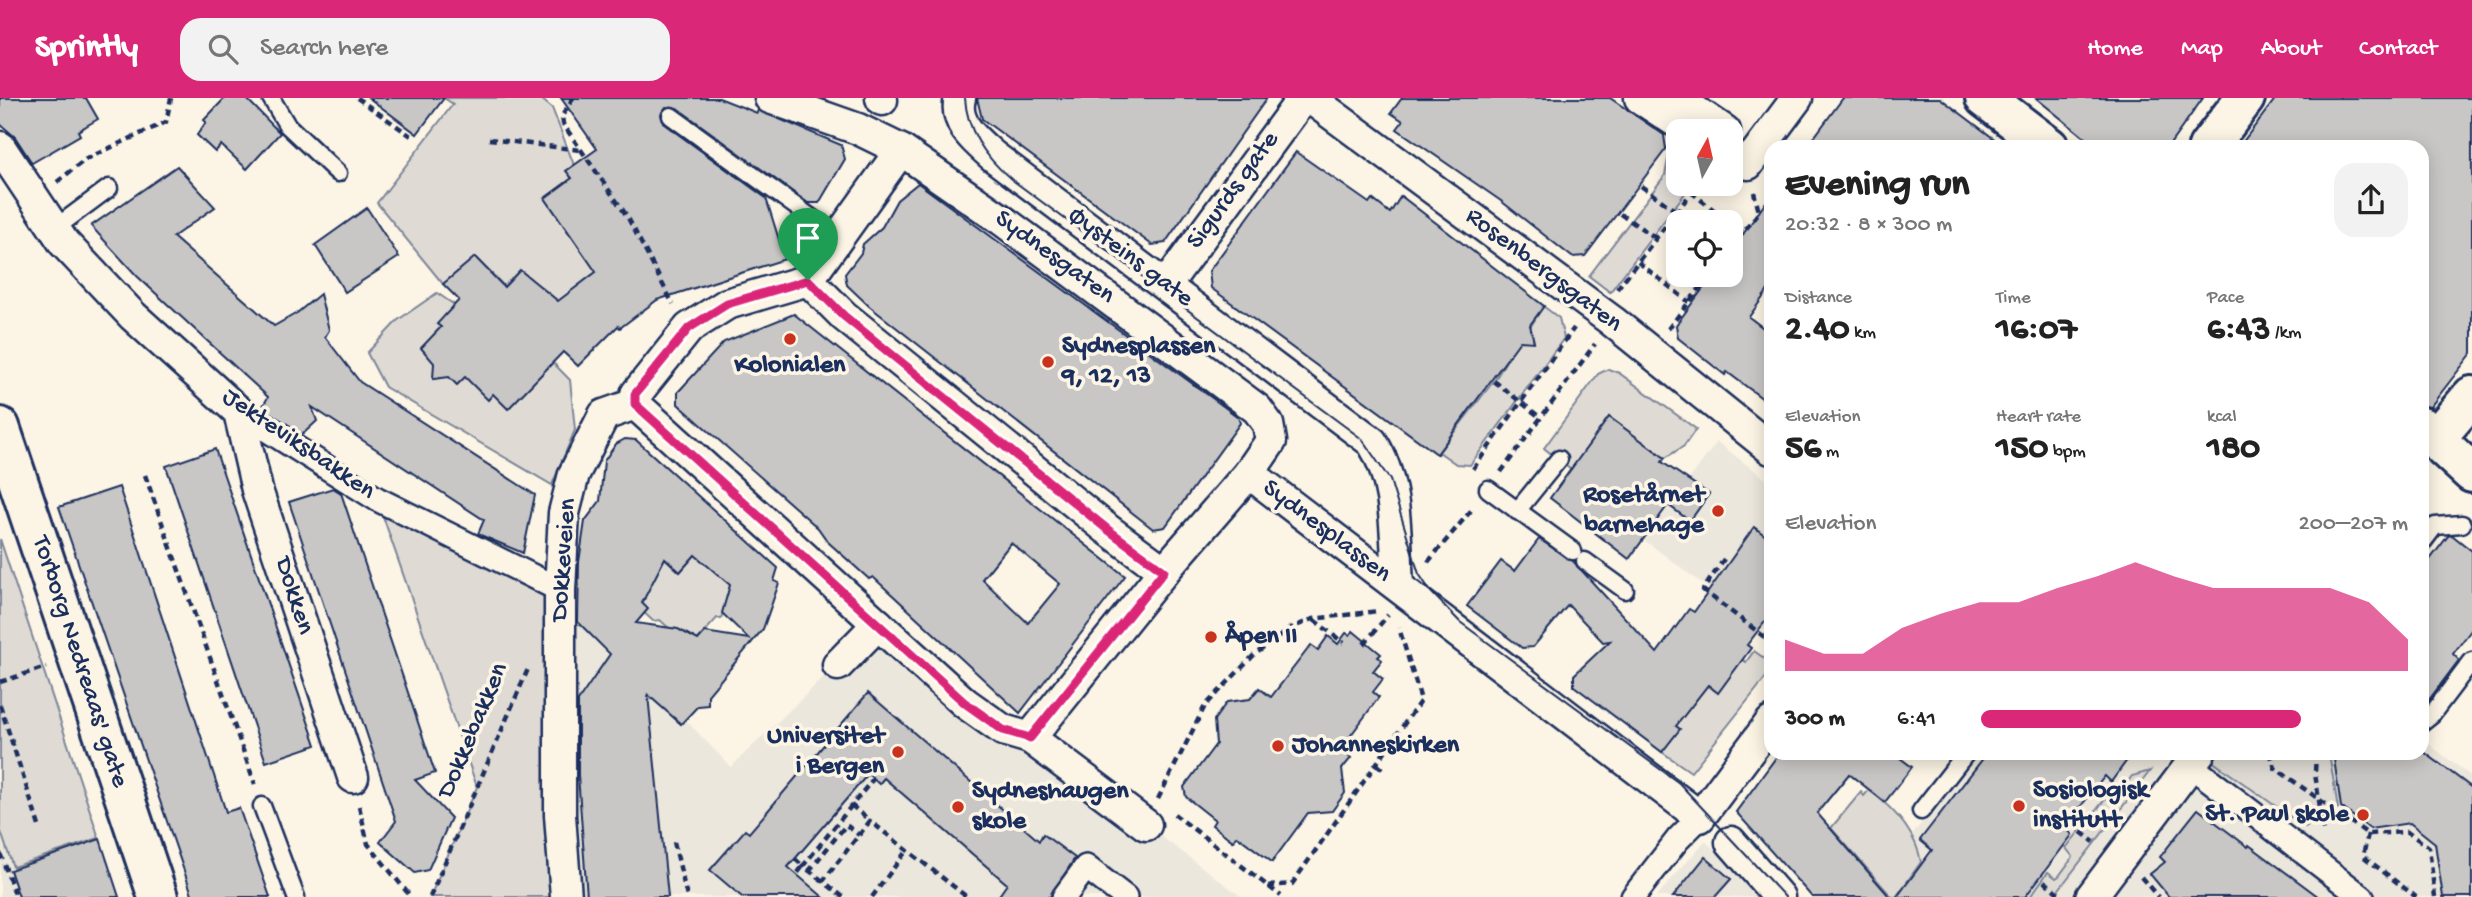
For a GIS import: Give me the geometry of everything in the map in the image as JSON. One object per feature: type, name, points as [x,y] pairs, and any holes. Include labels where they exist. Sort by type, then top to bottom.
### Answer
[{"type":"main road","points":[[1985,98],[2040,140]]},
{"type":"main road","points":[[2213,140],[2245,98]]},
{"type":"main road","points":[[2429,439],[2472,396]]},
{"type":"main road","name":"Torborg Nedreaas' gate","points":[[0,427],[158,897]]},
{"type":"main road","points":[[2429,442],[2472,473]]},
{"type":"street","name":"Sydnesgaten","points":[[770,98],[858,130],[901,150],[1003,220],[1257,409],[1268,424],[1271,441],[1249,473]]},
{"type":"street","name":"Øysteins gate","points":[[960,98],[957,108],[960,118],[979,144],[1372,442],[1383,459],[1393,503],[1399,596]]},
{"type":"street","name":"Sigurds gate","points":[[1166,285],[1303,98]]},
{"type":"street","name":"Rosenbergsgaten","points":[[1310,98],[1612,321],[1764,443]]},
{"type":"street","points":[[1640,98],[1672,119]]},
{"type":"street","points":[[1676,98],[1707,119]]},
{"type":"street","points":[[1745,157],[1797,98]]},
{"type":"street","name":"Jekteviksbakken","points":[[0,147],[54,229],[134,316],[239,412],[377,499],[559,590]]},
{"type":"street","points":[[901,150],[808,280],[727,304],[689,328],[635,394],[635,404],[965,703],[1003,730],[1030,738],[1151,813]]},
{"type":"street","points":[[808,280],[844,316],[1107,529],[1164,571]]},
{"type":"street","name":"Dokkeveien","points":[[566,897],[560,815],[559,590],[565,513],[574,474],[604,415],[635,404]]},
{"type":"street","name":"Dokken","points":[[239,412],[257,490],[353,777]]},
{"type":"street","name":"Sydnesplassen","points":[[1030,738],[1164,571],[1249,473],[1399,596],[1700,817]]},
{"type":"street","points":[[838,664],[878,624]]},
{"type":"street","points":[[1633,897],[1678,839],[1700,817],[1764,731]]},
{"type":"street","points":[[2091,897],[2186,760]]},
{"type":"street","points":[[2192,760],[2362,897]]},
{"type":"street","points":[[1731,842],[1779,897]]},
{"type":"street","points":[[1064,897],[1086,867],[1125,897]]},
{"type":"lane","points":[[271,98],[287,125],[338,173]]},
{"type":"lane","points":[[671,116],[838,237]]},
{"type":"lane","points":[[54,229],[109,188]]},
{"type":"lane","points":[[1517,510],[1559,459]]},
{"type":"lane","points":[[1488,489],[1625,590]]},
{"type":"lane","points":[[2429,534],[2435,526],[2462,524]]},
{"type":"lane","points":[[2429,717],[2472,661]]},
{"type":"lane","points":[[1921,811],[1961,760]]},
{"type":"lane","points":[[262,806],[296,897]]},
{"type":"path","points":[[35,200],[86,159],[166,122],[171,98]]},
{"type":"path","points":[[357,98],[411,136]]},
{"type":"path","points":[[573,98],[562,116],[563,124],[627,216],[667,295],[689,328]]},
{"type":"path","points":[[489,138],[581,150]]},
{"type":"path","points":[[1641,186],[1675,210]]},
{"type":"path","points":[[1677,210],[1688,196]]},
{"type":"path","points":[[1696,196],[1714,210]]},
{"type":"path","points":[[1743,231],[1759,212]]},
{"type":"path","points":[[1620,214],[1656,238]]},
{"type":"path","points":[[1618,287],[1666,224]]},
{"type":"path","points":[[1637,262],[1689,302]]},
{"type":"path","points":[[1670,326],[1701,287]]},
{"type":"path","points":[[1468,475],[1567,338]]},
{"type":"path","points":[[1364,645],[1399,596],[1488,489],[1589,352]]},
{"type":"path","points":[[1494,381],[1541,418]]},
{"type":"path","points":[[145,475],[262,806]]},
{"type":"path","points":[[1724,559],[1703,590],[1764,637]]},
{"type":"path","name":"Sydnesplassen","points":[[1151,813],[1205,706],[1254,655],[1291,628],[1399,596],[1421,700],[1292,884],[1268,886]]},
{"type":"path","points":[[1314,619],[1344,643]]},
{"type":"path","points":[[0,682],[76,658]]},
{"type":"path","name":"Dokkebakken","points":[[430,897],[529,664]]},
{"type":"path","points":[[0,705],[40,829]]},
{"type":"path","points":[[2272,760],[2275,768],[2368,834],[2407,832],[2428,848],[2435,897]]},
{"type":"path","points":[[2317,760],[2325,832],[2320,844]]},
{"type":"path","points":[[1377,764],[1384,771]]},
{"type":"path","points":[[353,777],[368,844],[411,897]]},
{"type":"path","points":[[797,874],[873,779]]},
{"type":"path","points":[[851,805],[967,897]]},
{"type":"path","points":[[1151,813],[1282,896]]},
{"type":"path","points":[[822,881],[870,821]]},
{"type":"path","points":[[810,871],[846,825],[859,835]]},
{"type":"path","points":[[2081,832],[2101,848]]},
{"type":"path","points":[[2368,834],[2363,856],[2416,897]]},
{"type":"path","points":[[674,842],[687,897]]},
{"type":"path","points":[[872,897],[907,850]]},
{"type":"path","points":[[0,853],[16,897]]},
{"type":"path","points":[[795,859],[843,897]]},
{"type":"path","points":[[2138,874],[2158,897]]},
{"type":"path","points":[[2044,881],[2064,897]]},
{"type":"shaded area","points":[[444,98],[540,98],[552,108],[574,165],[567,171],[572,179],[545,198],[570,235],[576,234],[611,284],[592,275],[572,291],[584,304],[559,302],[520,270],[504,286],[475,257],[443,284],[377,203],[453,104]]},
{"type":"shaded area","points":[[1666,170],[1666,196],[1683,196],[1672,210],[1666,210],[1666,218],[1610,292],[1589,276],[1665,175]]},
{"type":"shaded area","points":[[437,293],[494,332],[508,317],[570,380],[575,430],[552,485],[385,387],[367,353],[398,320]]},
{"type":"shaded area","points":[[1543,306],[1559,318],[1564,338],[1470,465],[1456,464],[1439,452],[1496,378]]},
{"type":"shaded area","points":[[1608,369],[1619,373],[1696,429],[1684,446],[1665,458],[1609,417],[1571,470],[1544,448],[1598,374]]},
{"type":"shaded area","name":"Rosetårnet barnehage","points":[[1717,442],[1764,478],[1764,630],[1644,540]]},
{"type":"shaded area","points":[[377,499],[560,590],[566,897],[430,897],[477,787]]},
{"type":"shaded area","points":[[0,539],[99,838],[13,867],[0,829]]},
{"type":"shaded area","points":[[657,551],[680,572],[695,555],[731,582],[721,619],[717,618],[691,647],[680,630],[671,630],[660,620],[653,621],[640,609],[645,598],[641,593]]},
{"type":"shaded area","name":"Universitet i Bergen","points":[[560,590],[731,767],[878,624],[1242,897],[566,897]]},
{"type":"shaded area","points":[[1754,651],[1764,658],[1764,680],[1691,772],[1662,752],[1679,730],[1676,726],[1707,686],[1718,692],[1738,656],[1746,662]]},
{"type":"shaded area","points":[[2429,744],[2472,777],[2472,897],[1906,897],[1916,884],[1892,862],[1969,760],[2169,760],[2283,838],[2189,766],[2194,760],[2429,760]]},
{"type":"shaded area","points":[[2330,760],[2338,808],[2305,827],[2212,761]]},
{"type":"shaded area","points":[[2150,771],[2053,897],[2030,897],[2048,872],[2056,878],[2059,876],[2073,857],[2066,848],[2106,798],[2112,803],[2132,776]]},
{"type":"shaded area","points":[[1869,790],[1887,805],[1909,831],[1921,862],[1896,897],[1892,897],[1831,828],[1861,792],[1864,796]]},
{"type":"shaded area","points":[[0,829],[13,867],[99,838],[119,897],[0,897]]},
{"type":"shaded area","points":[[1705,841],[1765,897],[1656,897]]},
{"type":"building","points":[[0,98],[86,98],[98,119],[78,131],[80,135],[32,163],[15,137],[0,124]]},
{"type":"building","points":[[225,98],[246,98],[280,133],[247,169],[221,145],[215,152],[197,135],[206,122],[204,120]]},
{"type":"building","points":[[369,98],[444,98],[417,134]]},
{"type":"building","points":[[561,98],[719,98],[757,113],[758,110],[841,145],[845,159],[819,203],[808,203],[677,108],[666,107],[661,114],[664,124],[766,198],[785,259],[657,300],[620,328],[618,326],[578,366],[563,352],[508,409],[493,394],[488,400],[465,377],[457,385],[449,377],[433,379],[434,363],[421,348],[441,327],[437,324],[459,300],[443,284],[475,257],[504,287],[520,270],[558,301],[596,272],[545,198],[572,178],[566,171],[597,149]]},
{"type":"building","points":[[977,98],[1267,98],[1165,243],[1152,245],[982,119]]},
{"type":"building","points":[[1402,98],[1610,98],[1664,135],[1666,149],[1585,256],[1572,257],[1501,201],[1397,129],[1403,121],[1391,113]]},
{"type":"building","points":[[1843,98],[1940,98],[1996,140],[1812,140]]},
{"type":"building","points":[[2036,98],[2203,98],[2173,140],[2087,140]]},
{"type":"building","points":[[2276,98],[2472,98],[2472,353],[2430,407],[2429,140],[2244,140]]},
{"type":"building","points":[[1296,152],[1369,203],[1372,199],[1390,213],[1401,196],[1544,306],[1530,325],[1534,342],[1520,341],[1437,454],[1211,288],[1209,271]]},
{"type":"building","points":[[177,166],[215,207],[173,237],[274,326],[297,313],[320,294],[329,330],[325,337],[360,382],[535,495],[523,553],[478,534],[484,520],[312,407],[317,421],[303,434],[262,408],[268,397],[137,276],[91,226]]},
{"type":"building","name":"Sydnesplassen 9, 12, 13","points":[[918,183],[1238,417],[1240,423],[1165,527],[1153,529],[869,306],[847,285],[845,274],[861,253],[863,244],[882,227],[897,200]]},
{"type":"building","points":[[1764,205],[1764,296],[1749,317],[1764,329],[1764,400],[1727,372],[1725,375],[1678,338],[1676,325],[1704,287],[1743,287],[1743,234]]},
{"type":"building","points":[[367,208],[399,257],[345,292],[315,245]]},
{"type":"building","points":[[794,314],[1125,576],[1020,713],[873,577],[869,579],[828,542],[818,528],[678,404],[678,392],[724,342]],"holes":[[[1011,543],[1060,584],[1028,623],[982,579]]]},
{"type":"building","points":[[1609,417],[1665,458],[1662,462],[1709,494],[1690,521],[1668,505],[1629,559],[1550,498]]},
{"type":"building","points":[[625,439],[636,440],[778,568],[774,581],[779,583],[763,629],[708,695],[708,705],[698,706],[681,724],[648,695],[668,897],[587,897],[578,775],[578,701],[610,654],[578,622],[579,562],[585,521],[600,501],[604,461],[616,444]],"holes":[[[695,555],[730,585],[722,613],[749,639],[705,632],[698,640],[678,629],[636,623],[648,609],[642,603],[665,558],[680,572]]]},
{"type":"building","points":[[215,449],[316,745],[266,762],[166,466]]},
{"type":"building","points":[[119,487],[226,812],[239,808],[270,897],[193,897],[59,507]]},
{"type":"building","points":[[333,488],[341,493],[435,773],[415,780],[451,818],[428,870],[415,873],[380,842],[396,821],[289,502]]},
{"type":"building","points":[[1754,527],[1764,535],[1764,623],[1747,645],[1751,648],[1718,693],[1708,685],[1676,726],[1680,729],[1662,752],[1574,686],[1574,675],[1610,641],[1603,642],[1568,605],[1533,647],[1522,648],[1467,606],[1501,561],[1515,571],[1539,539],[1573,561],[1657,653],[1689,609],[1694,612]]},
{"type":"building","points":[[2452,535],[2472,551],[2472,629],[2453,654],[2459,660],[2429,700],[2429,561],[2448,536]]},
{"type":"building","name":"Johanneskirken","points":[[1353,631],[1381,654],[1378,657],[1382,660],[1373,671],[1383,679],[1373,692],[1379,697],[1340,750],[1351,758],[1342,769],[1345,793],[1332,811],[1308,813],[1272,862],[1237,836],[1233,841],[1212,825],[1215,820],[1186,797],[1184,787],[1216,744],[1214,720],[1227,702],[1250,699],[1259,688],[1271,697],[1311,645],[1318,650],[1328,636],[1338,644],[1346,633],[1350,635]]},
{"type":"building","name":"Sydneshaugen skole","points":[[868,693],[1039,841],[1043,834],[1075,858],[1050,897],[998,897],[1007,884],[884,778],[879,784],[868,774],[788,867],[823,897],[742,897],[710,870],[745,830],[749,833]]},
{"type":"building","points":[[2429,756],[2472,788],[2472,897],[2443,897],[2435,843],[2410,823],[2370,829],[2341,807],[2334,760],[2429,760]]},
{"type":"building","points":[[1774,760],[1903,760],[1912,767],[1885,802],[1849,774],[1817,813],[1890,897],[1812,897],[1736,812]]},
{"type":"building","points":[[1982,760],[2127,760],[2111,782],[2105,776],[2065,826],[2072,835],[2025,897],[1897,897],[1932,850],[1920,840]]},
{"type":"building","points":[[2198,809],[2319,897],[2169,897],[2150,874],[2165,862],[2160,857]]},
{"type":"building","points":[[100,839],[119,897],[19,897],[10,870]]},
{"type":"building","points":[[1705,857],[1731,879],[1715,897],[1673,897]]},
{"type":"tram line","points":[[965,98],[970,122],[979,143],[1011,179],[1362,439],[1390,480],[1419,574],[1431,592],[1460,622],[1679,783],[1785,897]]},
{"type":"place","name":"Kolonialen","points":[[790,339]]},
{"type":"place","name":"Sydnesplassen 9, 12, 13","points":[[1048,362]]},
{"type":"place","name":"Rosetårnet barnehage","points":[[1718,511]]},
{"type":"place","name":"Åpen II","points":[[1211,637]]},
{"type":"place","name":"Johanneskirken","points":[[1278,746]]},
{"type":"place","name":"Universitet i Bergen","points":[[898,752]]},
{"type":"place","name":"Sosiologisk institutt","points":[[2019,806]]},
{"type":"place","name":"Sydneshaugen skole","points":[[958,807]]},
{"type":"place","name":"St. Paul skole","points":[[2363,815]]},
{"type":"route","points":[[808,280],[844,316],[1107,529],[1164,571],[1030,738],[1003,730],[965,703],[635,404],[635,394],[689,328],[727,304],[808,280]]}]
